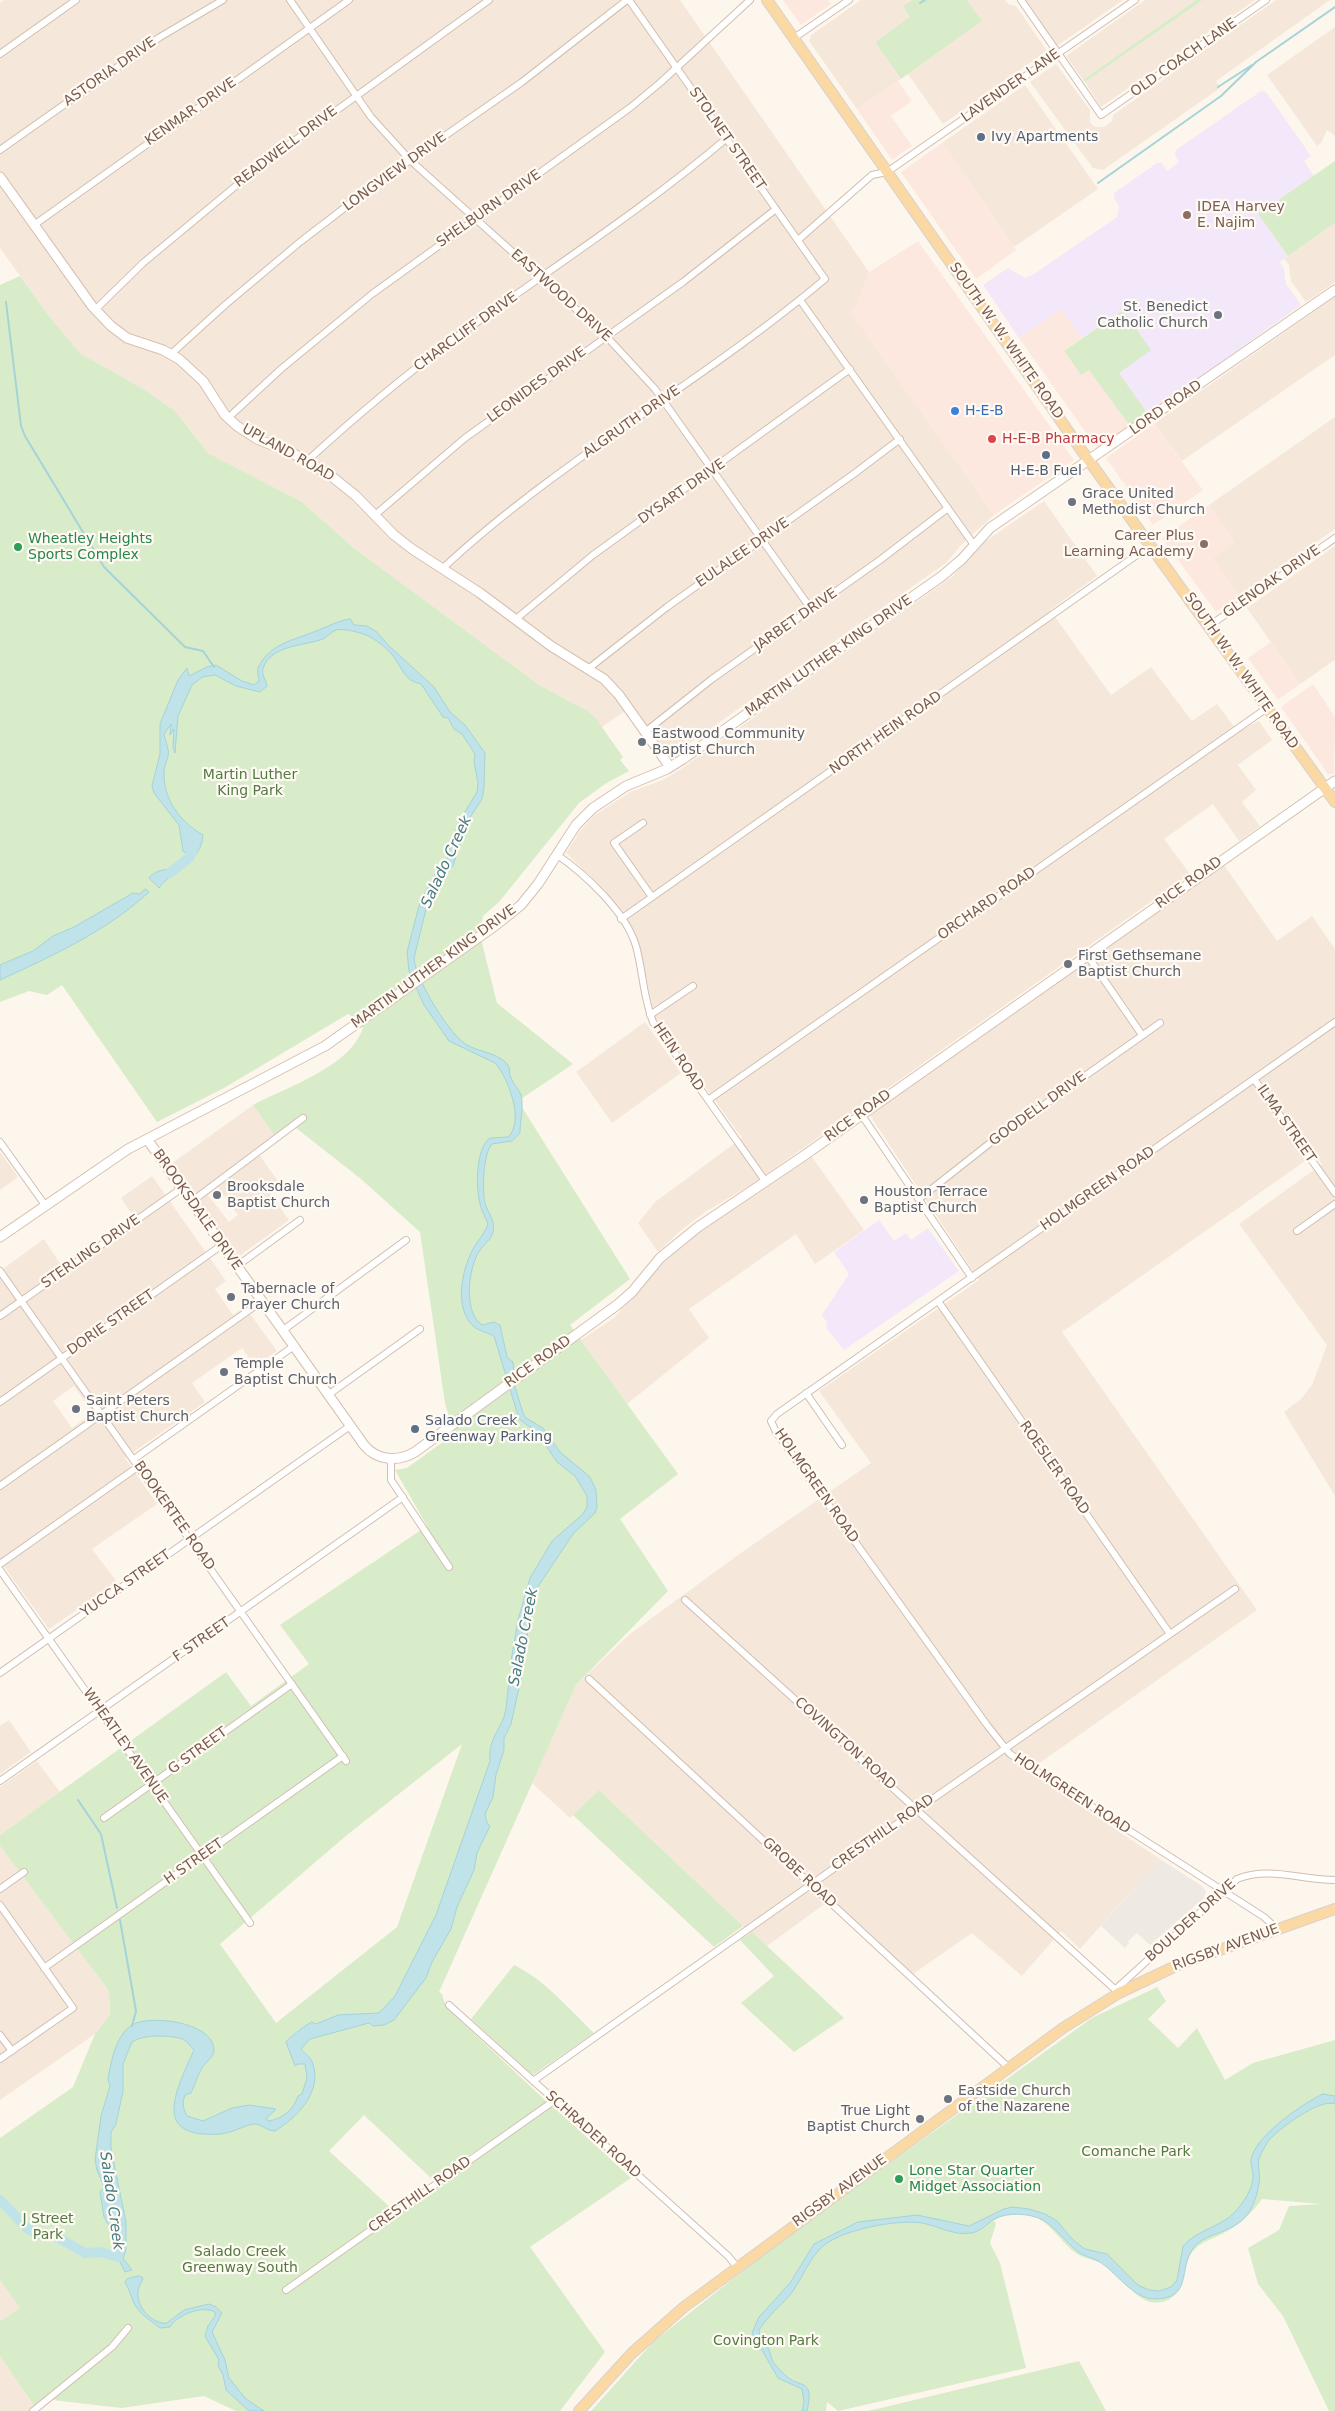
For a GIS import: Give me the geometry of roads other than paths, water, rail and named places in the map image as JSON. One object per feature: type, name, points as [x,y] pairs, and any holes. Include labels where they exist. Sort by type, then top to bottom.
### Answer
[{"type":"main road","name":"SOUTH W. W. WHITE ROAD","points":[[767,0],[1089,460],[1335,802]]},
{"type":"main road","name":"RIGSBY AVENUE","points":[[579,2411],[651,2334],[737,2267],[1008,2066],[1118,1991],[1180,1964],[1335,1909]]},
{"type":"street","points":[[0,54],[76,0]]},
{"type":"street","name":"ASTORIA DRIVE","points":[[0,150],[160,37],[223,0]]},
{"type":"street","name":"EASTWOOD DRIVE","points":[[290,0],[356,95],[380,127],[410,160],[606,336],[663,400],[811,609]]},
{"type":"street","name":"KENMAR DRIVE","points":[[34,224],[349,0]]},
{"type":"street","name":"READWELL DRIVE","points":[[94,310],[143,263],[261,165],[489,0]]},
{"type":"street","name":"STOLNET STREET","points":[[628,0],[825,279]]},
{"type":"street","name":"LONGVIEW DRIVE","points":[[171,354],[277,261],[349,204],[522,82],[628,0]]},
{"type":"street","name":"SHELBURN DRIVE","points":[[228,418],[315,340],[379,289],[604,128],[677,68],[750,0]]},
{"type":"street","points":[[794,38],[849,0]]},
{"type":"street","points":[[1021,0],[1058,54]]},
{"type":"street","name":"LAVENDER LANE","points":[[887,172],[1135,0]]},
{"type":"street","name":"OLD COACH LANE","points":[[1058,54],[1101,115],[1266,0]]},
{"type":"street","name":"CHARCLIFF DRIVE","points":[[308,461],[390,389],[450,342],[664,190],[726,138]]},
{"type":"street","points":[[798,240],[872,175],[887,172]]},
{"type":"street","name":"UPLAND ROAD","points":[[0,177],[94,310],[111,326],[127,338],[171,354],[200,378],[228,418],[257,439],[308,461],[339,482],[399,539],[516,619],[551,646],[612,686],[670,767]]},
{"type":"street","name":"LEONIDES DRIVE","points":[[375,515],[465,438],[728,248],[776,209]]},
{"type":"street","name":"ALGRUTH DRIVE","points":[[443,568],[532,495],[800,300],[825,279]]},
{"type":"street","name":"LORD ROAD","points":[[974,545],[990,528],[1335,290]]},
{"type":"street","points":[[800,300],[900,438],[974,545]]},
{"type":"street","name":"DYSART DRIVE","points":[[516,619],[593,555],[850,369]]},
{"type":"street","name":"EULALEE DRIVE","points":[[588,669],[667,607],[762,540],[900,438]]},
{"type":"street","name":"JARBET DRIVE","points":[[645,732],[712,679],[884,558],[948,508]]},
{"type":"street","name":"GLENOAK DRIVE","points":[[1209,626],[1335,538]]},
{"type":"street","name":"MARTIN LUTHER KING DRIVE","points":[[0,1237],[106,1162],[312,1054],[491,929],[506,918],[529,896],[576,825],[593,808],[626,786],[670,767],[942,576],[962,559],[974,545]]},
{"type":"street","name":"NORTH HEIN ROAD","points":[[621,919],[1151,545]]},
{"type":"street","name":"ORCHARD ROAD","points":[[708,1100],[1268,708]]},
{"type":"street","name":"RICE ROAD","points":[[391,1459],[408,1456],[625,1298],[660,1258],[684,1237],[766,1182],[1335,780]]},
{"type":"street","points":[[643,823],[614,843],[652,898]]},
{"type":"street","name":"HEIN ROAD","points":[[556,854],[594,883],[621,919],[636,946],[650,1015],[657,1028],[766,1182]]},
{"type":"street","points":[[1087,955],[1142,1035]]},
{"type":"street","points":[[650,1015],[693,986]]},
{"type":"street","name":"HOLMGREEN ROAD","points":[[1277,1929],[1268,1920],[1014,1756],[1005,1748],[771,1422],[774,1417],[806,1393],[1335,1022]]},
{"type":"street","name":"GOODELL DRIVE","points":[[919,1199],[990,1143],[1160,1023]]},
{"type":"street","name":"ILMA STREET","points":[[1254,1079],[1335,1193]]},
{"type":"street","points":[[861,1114],[972,1278]]},
{"type":"street","points":[[191,1202],[303,1118]]},
{"type":"street","name":"BROOKSDALE DRIVE","points":[[147,1139],[368,1450],[374,1455],[391,1459]]},
{"type":"street","points":[[1,1144],[45,1206]]},
{"type":"street","name":"STERLING DRIVE","points":[[0,1316],[182,1188]]},
{"type":"street","points":[[1297,1231],[1335,1204]]},
{"type":"street","points":[[237,1266],[300,1220]]},
{"type":"street","points":[[282,1331],[406,1240]]},
{"type":"street","name":"DORIE STREET","points":[[0,1402],[222,1245]]},
{"type":"street","name":"BOOKERTEE ROAD","points":[[0,1271],[344,1758]]},
{"type":"street","points":[[0,1486],[262,1301]]},
{"type":"street","name":"ROESLER ROAD","points":[[938,1302],[1170,1634]]},
{"type":"street","points":[[328,1395],[420,1329]]},
{"type":"street","points":[[134,1459],[294,1346]]},
{"type":"street","points":[[806,1393],[842,1445]]},
{"type":"street","name":"YUCCA STREET","points":[[0,1673],[350,1426]]},
{"type":"street","points":[[391,1459],[391,1480],[449,1567]]},
{"type":"street","points":[[0,1564],[139,1466]]},
{"type":"street","name":"F STREET","points":[[0,1781],[403,1497]]},
{"type":"street","name":"WHEATLEY AVENUE","points":[[0,1570],[250,1923]]},
{"type":"street","name":"CRESTHILL ROAD","points":[[533,2081],[1005,1748],[1235,1589]]},
{"type":"street","name":"COVINGTON ROAD","points":[[685,1600],[1118,1991]]},
{"type":"street","name":"GROBE ROAD","points":[[589,1679],[1008,2066]]},
{"type":"street","name":"G STREET","points":[[104,1818],[292,1684]]},
{"type":"street","name":"H STREET","points":[[44,1968],[344,1758]]},
{"type":"street","points":[[0,1889],[24,1872]]},
{"type":"street","name":"BOULDER DRIVE","points":[[1118,1991],[1222,1890],[1237,1879],[1262,1873],[1335,1880]]},
{"type":"street","points":[[0,1905],[73,2008],[0,2059]]},
{"type":"street","name":"SCHRADER ROAD","points":[[449,2005],[728,2256],[737,2267]]},
{"type":"street","points":[[0,2035],[12,2051]]},
{"type":"street","name":"CRESTHILL ROAD","points":[[286,2290],[555,2100]]},
{"type":"street","points":[[33,2411],[112,2346],[128,2328]]},
{"type":"water","points":[[350,619],[354,625],[367,626],[377,632],[388,645],[434,687],[450,712],[465,725],[485,753],[482,799],[467,822],[453,866],[446,872],[428,901],[414,958],[420,979],[427,993],[453,1032],[469,1046],[502,1059],[509,1067],[510,1076],[521,1095],[520,1133],[512,1141],[492,1144],[487,1155],[484,1172],[484,1197],[486,1207],[493,1220],[494,1228],[491,1237],[476,1258],[470,1278],[469,1289],[472,1311],[482,1325],[494,1322],[500,1325],[507,1357],[513,1362],[515,1387],[523,1413],[526,1418],[543,1428],[560,1452],[590,1477],[596,1490],[597,1507],[595,1513],[573,1534],[533,1594],[521,1679],[511,1724],[504,1738],[504,1750],[496,1775],[493,1797],[485,1814],[487,1823],[490,1826],[477,1853],[474,1870],[457,1907],[451,1929],[432,1962],[426,1978],[394,2020],[384,2025],[373,2026],[369,2023],[310,2039],[301,2049],[313,2064],[315,2075],[311,2094],[299,2111],[275,2131],[256,2124],[220,2134],[198,2133],[184,2128],[176,2120],[174,2108],[181,2080],[194,2050],[183,2039],[171,2037],[150,2036],[132,2042],[123,2064],[123,2091],[116,2124],[111,2132],[111,2149],[126,2222],[126,2250],[123,2258],[132,2270],[125,2272],[114,2250],[110,2227],[104,2217],[100,2192],[104,2187],[95,2160],[101,2116],[110,2086],[108,2079],[114,2051],[120,2038],[129,2027],[137,2023],[162,2020],[191,2026],[203,2032],[211,2040],[214,2053],[200,2071],[191,2093],[185,2095],[183,2106],[187,2116],[203,2121],[232,2108],[249,2105],[276,2109],[266,2119],[269,2121],[279,2118],[291,2109],[298,2096],[302,2094],[307,2078],[305,2064],[295,2066],[286,2042],[288,2040],[312,2022],[316,2024],[338,2015],[379,2013],[395,1996],[436,1915],[490,1761],[490,1748],[504,1717],[509,1682],[514,1671],[511,1661],[518,1620],[530,1578],[552,1541],[583,1514],[587,1507],[587,1496],[575,1476],[557,1462],[537,1432],[519,1419],[494,1336],[473,1326],[463,1309],[462,1289],[465,1268],[474,1247],[488,1224],[478,1193],[481,1151],[490,1138],[508,1137],[513,1130],[515,1111],[505,1078],[495,1063],[449,1041],[424,1005],[409,971],[407,952],[420,902],[438,869],[447,861],[448,852],[460,820],[477,792],[475,754],[462,734],[454,729],[448,718],[443,717],[421,684],[407,677],[387,650],[369,636],[351,631],[336,630],[323,639],[289,648],[273,655],[267,660],[263,668],[267,686],[260,692],[236,686],[215,675],[202,677],[192,685],[178,716],[175,753],[173,747],[174,729],[170,735],[171,724],[164,734],[168,747],[168,758],[164,772],[166,791],[180,816],[203,835],[201,844],[192,859],[159,888],[149,878],[158,871],[181,865],[190,855],[183,851],[179,825],[154,793],[152,786],[160,754],[160,724],[178,680],[187,668],[189,676],[207,667],[216,665],[242,681],[254,685],[259,681],[259,666],[264,658],[278,646],[335,623]]},
{"type":"water","points":[[146,889],[149,892],[133,906],[97,931],[59,952],[0,980],[0,965],[33,951],[53,936],[74,927],[133,893],[139,894]]},
{"type":"water","points":[[1323,2094],[1335,2096],[1335,2104],[1320,2105],[1300,2115],[1269,2140],[1259,2159],[1259,2186],[1251,2209],[1245,2217],[1231,2228],[1207,2238],[1194,2247],[1186,2264],[1183,2281],[1175,2294],[1155,2299],[1139,2294],[1098,2261],[1077,2251],[1048,2223],[1031,2216],[1019,2214],[1006,2215],[994,2219],[977,2231],[965,2234],[922,2223],[898,2223],[852,2232],[827,2243],[807,2266],[790,2295],[759,2330],[774,2363],[790,2379],[807,2388],[809,2400],[807,2411],[802,2411],[804,2402],[802,2389],[778,2378],[752,2333],[759,2317],[790,2283],[814,2244],[858,2222],[917,2215],[969,2226],[1004,2209],[1012,2207],[1029,2209],[1045,2214],[1057,2221],[1073,2240],[1085,2249],[1107,2254],[1138,2285],[1149,2290],[1159,2291],[1171,2287],[1177,2280],[1183,2246],[1195,2236],[1228,2218],[1244,2200],[1253,2180],[1251,2160],[1254,2151],[1261,2141],[1292,2113]]},
{"type":"water","points":[[139,2276],[143,2278],[138,2290],[138,2298],[146,2314],[156,2321],[167,2323],[184,2310],[209,2304],[216,2307],[222,2313],[212,2332],[225,2360],[229,2378],[246,2399],[264,2411],[249,2411],[226,2390],[223,2375],[218,2366],[219,2360],[205,2336],[208,2326],[215,2316],[215,2312],[203,2310],[190,2312],[178,2319],[170,2327],[160,2328],[137,2309],[125,2282],[127,2279]]},
{"type":"waterway","points":[[920,3],[925,0]]},
{"type":"waterway","points":[[1098,183],[1221,96],[1256,62],[1335,7]]},
{"type":"waterway","points":[[1218,87],[1252,65]]},
{"type":"waterway","points":[[6,302],[21,426],[25,436],[104,567],[185,647],[203,651],[214,667]]},
{"type":"waterway","name":"Salado Creek","points":[[170,873],[190,857],[193,848]]},
{"type":"waterway","points":[[78,1800],[101,1834],[117,1908]]},
{"type":"waterway","points":[[120,1920],[136,2011],[132,2026]]},
{"type":"waterway","points":[[0,2200],[28,2229],[40,2235],[53,2235],[85,2253],[101,2252],[118,2257]]},
{"type":"place","name":"Ivy Apartments","points":[[981,137]]},
{"type":"place","name":"IDEA Harvey E. Najim","points":[[1187,215]]},
{"type":"place","name":"St. Benedict Catholic Church","points":[[1218,315]]},
{"type":"place","name":"H-E-B","points":[[955,411]]},
{"type":"place","name":"H-E-B Pharmacy","points":[[992,439]]},
{"type":"place","name":"H-E-B Fuel","points":[[1046,455]]},
{"type":"place","name":"Grace United Methodist Church","points":[[1072,502]]},
{"type":"place","name":"Career Plus Learning Academy","points":[[1204,544]]},
{"type":"place","name":"Wheatley Heights Sports Complex","points":[[18,547]]},
{"type":"place","name":"Eastwood Community Baptist Church","points":[[642,742]]},
{"type":"place","name":"First Gethsemane Baptist Church","points":[[1068,964]]},
{"type":"place","name":"Brooksdale Baptist Church","points":[[217,1195]]},
{"type":"place","name":"Houston Terrace Baptist Church","points":[[864,1200]]},
{"type":"place","name":"Tabernacle of Prayer Church","points":[[231,1297]]},
{"type":"place","name":"Temple Baptist Church","points":[[224,1372]]},
{"type":"place","name":"Saint Peters Baptist Church","points":[[76,1409]]},
{"type":"place","name":"Salado Creek Greenway Parking","points":[[415,1429]]},
{"type":"place","name":"Eastside Church of the Nazarene","points":[[948,2099]]},
{"type":"place","name":"True Light Baptist Church","points":[[920,2119]]},
{"type":"place","name":"Lone Star Quarter Midget Association","points":[[899,2179]]},
{"type":"park label","name":"Martin Luther King Park","points":[[250,784]]},
{"type":"park label","name":"Comanche Park","points":[[1136,2152]]},
{"type":"park label","name":"J Street Park","points":[[48,2228]]},
{"type":"park label","name":"Salado Creek Greenway South","points":[[240,2260]]},
{"type":"park label","name":"Covington Park","points":[[766,2341]]}]
